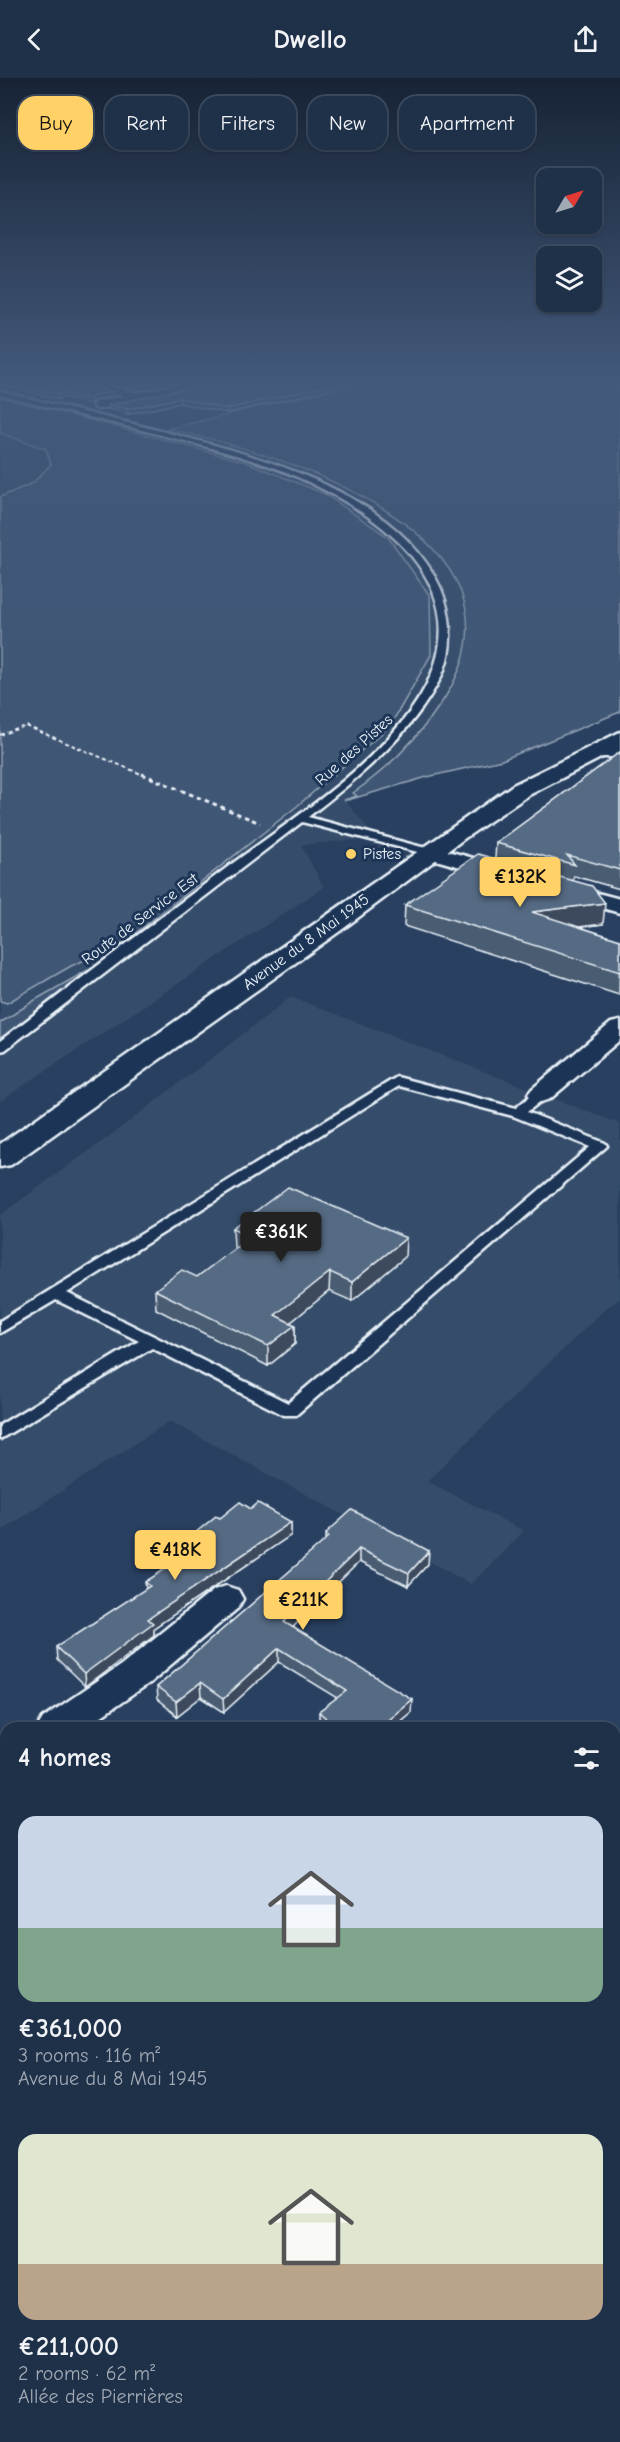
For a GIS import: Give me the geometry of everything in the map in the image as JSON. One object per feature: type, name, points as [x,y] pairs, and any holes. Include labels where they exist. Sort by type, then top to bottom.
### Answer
[{"type":"main road","name":"Avenue du 8 Mai 1945","points":[[0,1158],[331,926],[429,852],[521,790],[620,739]]},
{"type":"street","points":[[593,753],[620,751]]},
{"type":"street","points":[[429,852],[518,877]]},
{"type":"street","points":[[552,887],[620,906]]},
{"type":"street","points":[[541,1094],[620,1028]]},
{"type":"street","points":[[65,1722],[134,1675],[226,1599]]},
{"type":"lane","name":"Rue des Pistes","points":[[299,818],[375,755],[409,720],[434,683],[446,641],[444,609],[439,589],[416,552],[364,509],[331,491]]},
{"type":"lane","points":[[299,818],[429,852]]},
{"type":"lane","name":"Route de Service Est","points":[[0,1047],[299,818]]},
{"type":"lane","points":[[0,1328],[397,1081],[518,1113],[600,1146],[290,1411],[56,1294]]},
{"type":"lane","points":[[518,1113],[541,1094]]},
{"type":"lane","points":[[0,1433],[151,1341]]},
{"type":"path","points":[[0,735],[26,726],[257,823],[299,818]]},
{"type":"shaded area","points":[[0,491],[352,491],[391,514],[434,551],[452,572],[463,598],[468,630],[466,655],[455,682],[431,718],[380,775],[353,793],[358,796],[345,800],[370,831],[355,840],[301,845],[324,887],[0,1101]]},
{"type":"shaded area","points":[[13,491],[318,491],[388,537],[430,596],[431,655],[390,726],[296,807],[122,944],[71,966],[7,1003],[0,1001],[0,497]]},
{"type":"shaded area","points":[[349,491],[620,491],[620,712],[502,760],[427,777],[344,800],[357,796],[353,793],[379,773],[425,726],[444,699],[467,642],[461,591],[432,548],[387,512]]},
{"type":"shaded area","points":[[88,970],[0,1039],[0,1023]]},
{"type":"shaded area","points":[[291,997],[620,1124],[620,1299],[607,1307],[427,1481],[524,1531],[471,1584],[170,1421],[0,1531],[0,1215],[118,1130]]},
{"type":"building","points":[[620,752],[620,870],[567,855],[575,865],[496,843]]},
{"type":"building","points":[[478,854],[592,886],[605,903],[532,912],[620,940],[620,972],[405,905]]},
{"type":"building","points":[[288,1187],[406,1238],[352,1282],[330,1272],[275,1315],[295,1325],[268,1346],[155,1290],[182,1270],[197,1277],[251,1236],[233,1228]]},
{"type":"building","points":[[240,1502],[251,1509],[258,1503],[291,1522],[148,1619],[153,1623],[84,1674],[56,1647],[150,1586],[145,1582],[183,1558],[174,1550],[216,1516],[220,1518]]},
{"type":"building","points":[[352,1510],[429,1551],[409,1573],[359,1549],[284,1622],[412,1699],[384,1722],[331,1722],[319,1712],[347,1691],[279,1648],[223,1699],[200,1683],[176,1702],[156,1687],[329,1537],[326,1533]]},
{"type":"place","name":"Pistes","points":[[351,854]]}]
